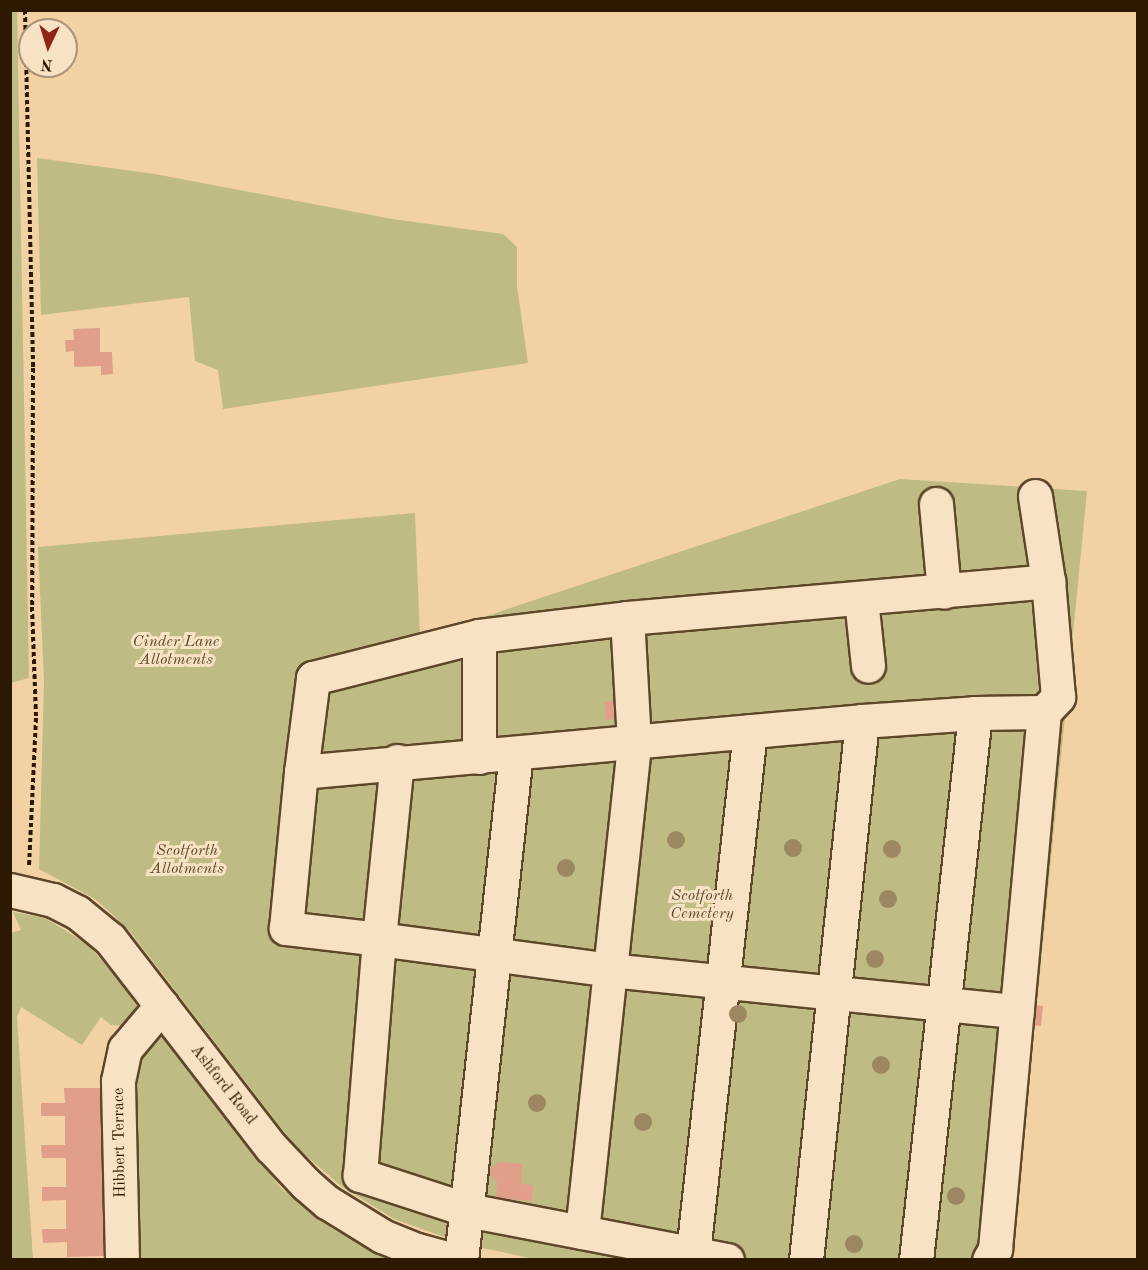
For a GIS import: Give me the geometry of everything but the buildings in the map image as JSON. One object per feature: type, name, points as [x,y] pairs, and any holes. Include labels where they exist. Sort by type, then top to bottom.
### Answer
[{"type":"street","points":[[989,1260],[995,1249],[1044,712],[1058,697],[1048,581],[1035,496]]},
{"type":"street","points":[[936,504],[944,592]]},
{"type":"street","points":[[1017,1011],[610,970],[286,928],[301,772],[313,678],[479,636],[627,618],[944,592],[1048,581]]},
{"type":"street","points":[[861,599],[868,666]]},
{"type":"street","points":[[582,1232],[634,742],[627,618]]},
{"type":"street","points":[[479,636],[479,757]]},
{"type":"street","points":[[301,772],[396,761],[479,757],[862,721],[975,713],[1044,712]]},
{"type":"street","points":[[916,1260],[975,713]]},
{"type":"street","points":[[806,1260],[862,721]]},
{"type":"street","points":[[693,1253],[750,731]]},
{"type":"street","points":[[448,1259],[468,1210],[516,753]]},
{"type":"street","points":[[396,761],[360,1175],[468,1210],[727,1260]]},
{"type":"street","name":"Ashford Road","points":[[16,890],[53,900],[77,912],[110,939],[271,1147],[306,1184],[327,1202],[382,1236],[448,1259]]},
{"type":"street","name":"Hibbert Terrace","points":[[122,1260],[118,1081],[125,1049],[162,1005]]},
{"type":"path","points":[[16,890],[36,718],[32,607],[33,368],[26,10]]},
{"type":"green space","points":[[17,10],[29,678],[11,683],[10,11]]},
{"type":"green space","points":[[37,158],[155,174],[392,219],[503,234],[517,247],[517,286],[528,363],[223,409],[218,370],[195,361],[189,297],[41,315]]},
{"type":"green space","name":"Scotforth Cemetery","points":[[900,479],[1087,491],[1012,1259],[534,1259],[464,1244],[394,1219],[341,1186],[295,1146],[131,933],[114,916],[95,899],[39,869],[44,681],[38,547],[415,513],[420,638]]},
{"type":"green space","points":[[13,912],[45,918],[87,944],[115,975],[138,1008],[137,1016],[126,1026],[111,1025],[101,1017],[82,1045],[21,1007],[17,1017],[33,1259],[11,1259],[10,933],[21,930]]},
{"type":"green space","points":[[154,1034],[161,1035],[282,1189],[333,1229],[390,1259],[131,1259],[129,1083],[138,1041]]},
{"type":"park label","name":"Cinder Lane Allotments","points":[[176,651]]},
{"type":"park label","name":"Scotforth Allotments","points":[[187,860]]}]
